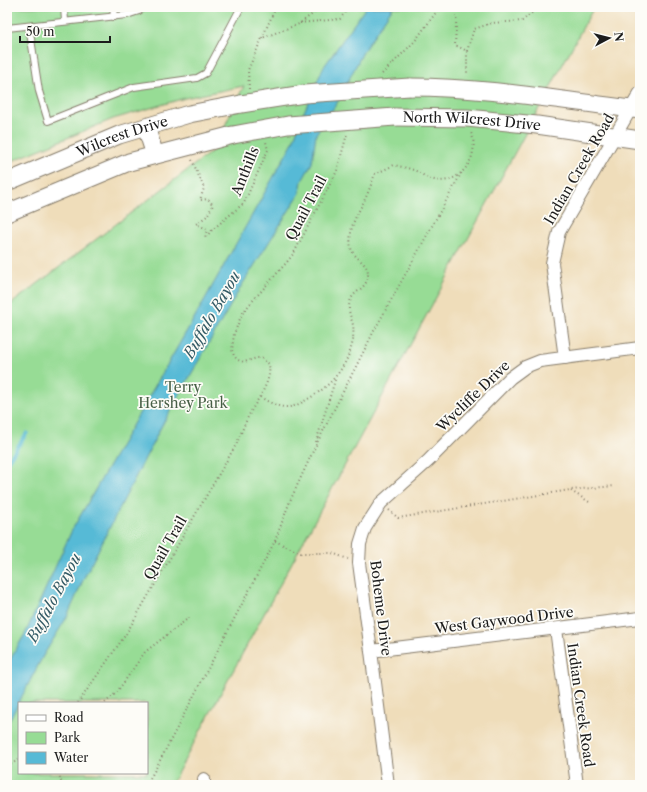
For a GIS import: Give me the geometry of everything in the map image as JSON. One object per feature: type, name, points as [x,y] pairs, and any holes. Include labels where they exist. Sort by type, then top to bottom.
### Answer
[{"type":"main road","name":"North Wilcrest Drive","points":[[241,104],[304,94],[410,87],[433,87],[468,89],[635,109]]},
{"type":"main road","name":"Wilcrest Drive","points":[[7,182],[119,135],[189,114],[241,104]]},
{"type":"main road","name":"North Wilcrest Drive","points":[[232,135],[288,125],[395,117],[467,118],[537,125],[640,140]]},
{"type":"main road","points":[[146,127],[155,155]]},
{"type":"main road","name":"Wilcrest Drive","points":[[7,213],[129,162],[232,135]]},
{"type":"street","name":"Indian Creek Road","points":[[565,358],[552,263],[559,232],[615,137],[635,109],[640,93]]},
{"type":"street","name":"Wycliffe Drive","points":[[428,461],[510,378],[525,367],[540,361],[640,348]]},
{"type":"street","name":"Boheme Drive","points":[[388,785],[359,563],[360,544],[365,528],[381,503],[428,461]]},
{"type":"street","name":"West Gaywood Drive","points":[[371,651],[640,618]]},
{"type":"street","name":"Indian Creek Road","points":[[556,629],[577,785]]},
{"type":"lane","points":[[64,7],[65,21]]},
{"type":"lane","points":[[113,7],[114,17]]},
{"type":"lane","points":[[7,28],[114,17],[140,11],[145,7]]},
{"type":"lane","points":[[29,26],[39,91],[48,121],[134,87],[197,78],[206,73],[241,7]]},
{"type":"path","points":[[241,104],[250,89],[248,70],[276,7]]},
{"type":"path","points":[[299,24],[322,7]]},
{"type":"path","points":[[262,38],[299,24],[340,19],[349,7]]},
{"type":"path","points":[[378,79],[415,41],[440,7]]},
{"type":"path","points":[[458,7],[454,45],[467,51]]},
{"type":"path","points":[[468,89],[467,51],[474,29],[492,23],[522,21],[538,7]]},
{"type":"path","points":[[250,89],[255,89]]},
{"type":"path","points":[[146,785],[275,541],[290,501],[315,447],[374,331],[462,172],[470,161],[474,149],[472,136],[466,125],[467,118]]},
{"type":"path","name":"Quail Trail","points":[[79,702],[126,634],[237,443],[250,412],[260,397],[269,376],[269,364],[261,358],[244,362],[238,360],[234,356],[232,350],[234,334],[242,314],[288,262],[294,253],[337,171],[347,132]]},
{"type":"path","name":"Anthills","points":[[187,147],[204,188],[200,200],[208,199],[213,205],[207,216],[196,224],[206,229],[205,238],[212,230],[244,203],[268,150],[266,141]]},
{"type":"path","points":[[315,447],[337,376],[349,354],[353,340],[354,327],[349,312],[349,302],[353,295],[364,287],[368,275],[366,266],[352,250],[350,233],[357,214],[370,189],[375,174],[394,165],[417,171],[431,179],[444,182],[454,178],[462,172]]},
{"type":"path","points":[[260,397],[276,405],[290,408],[312,397],[337,376]]},
{"type":"path","points":[[381,503],[398,518],[570,490],[615,486]]},
{"type":"path","points":[[570,490],[591,503]]},
{"type":"path","points":[[275,541],[301,553],[332,553],[359,563]]},
{"type":"path","points":[[106,702],[117,692],[145,652],[190,617]]},
{"type":"path","points":[[7,766],[18,760]]},
{"type":"path","points":[[59,774],[62,785]]},
{"type":"green space","name":"Terry Hershey Park","points":[[7,7],[594,7],[171,785],[7,785],[7,307],[215,149],[244,86],[185,98],[113,119],[7,163]]},
{"type":"water","name":"Buffalo Bayou","points":[[366,7],[393,7],[364,50],[337,103],[316,134],[312,163],[302,181],[300,193],[242,285],[161,427],[84,578],[67,617],[43,656],[7,725],[7,665],[26,632],[72,530],[200,308],[293,142],[301,119],[323,68]]},
{"type":"waterway","points":[[7,462],[27,433]]}]
